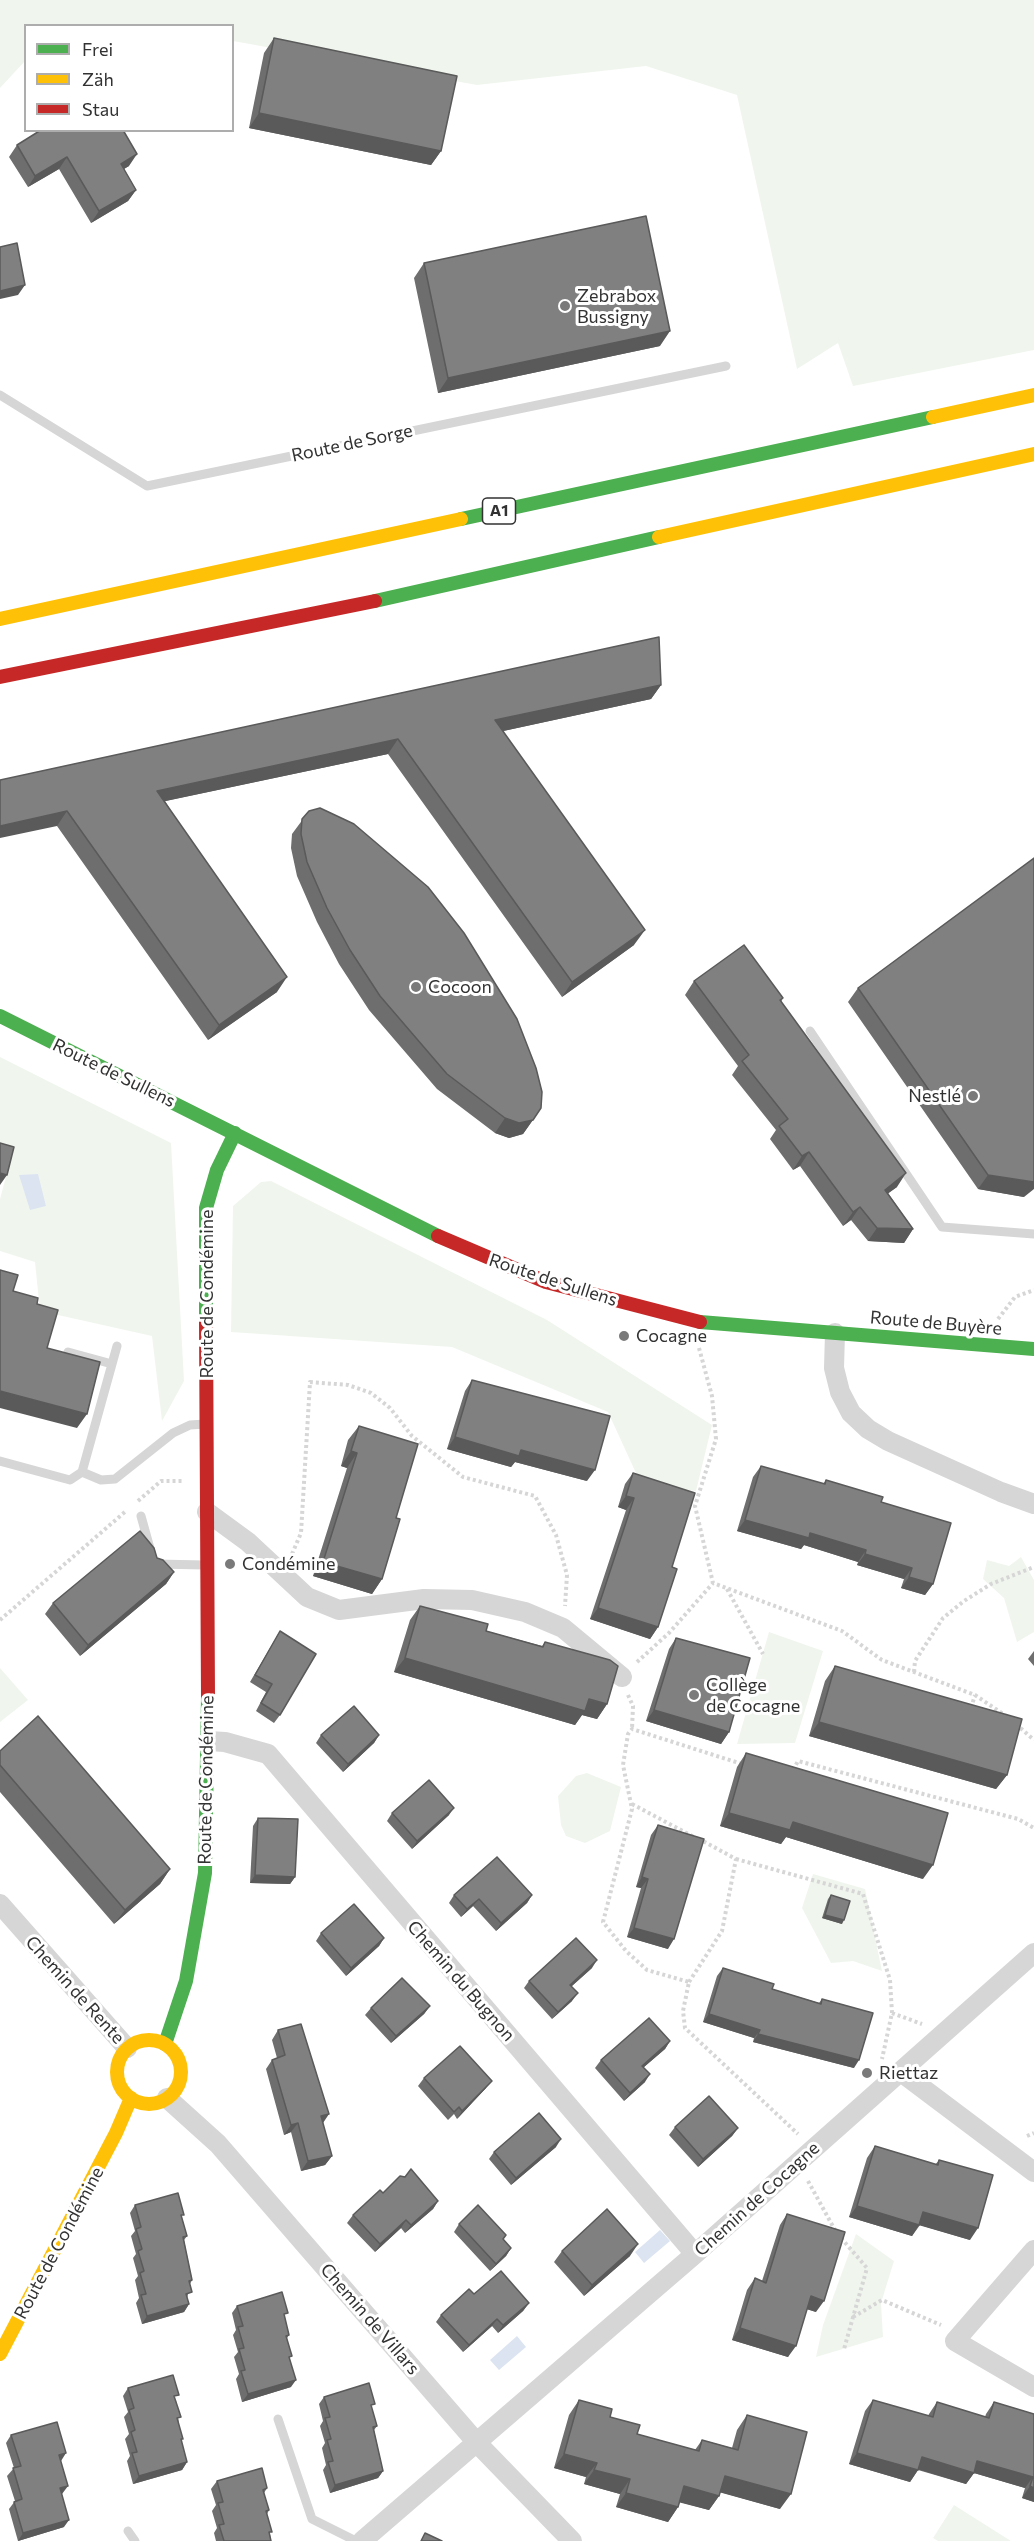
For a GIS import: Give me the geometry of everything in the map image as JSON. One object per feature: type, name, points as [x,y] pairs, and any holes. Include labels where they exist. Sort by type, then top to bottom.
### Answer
[{"type":"main road","name":"A1","points":[[0,619],[1034,393]]},
{"type":"main road","points":[[0,677],[293,619],[868,493],[1034,454]]},
{"type":"main road","points":[[868,493],[975,482]]},
{"type":"main road","name":"Route de Sullens","points":[[0,1016],[441,1238],[546,1282],[700,1322],[835,1333]]},
{"type":"main road","name":"Route de Condémine","points":[[165,2044],[186,1981],[204,1872],[208,1741],[206,1208],[217,1170],[235,1133]]},
{"type":"main road","name":"Route de Buyère","points":[[835,1333],[1034,1349]]},
{"type":"main road","points":[[141,2041],[165,2044],[173,2051],[181,2070],[175,2091],[167,2098],[149,2103],[131,2098],[123,2090],[117,2068],[128,2048],[141,2041]]},
{"type":"main road","name":"Route de Condémine","points":[[0,2354],[116,2133],[131,2098]]},
{"type":"street","points":[[835,1333],[834,1368],[840,1392],[851,1413],[868,1429],[888,1441],[1001,1492],[1034,1504]]},
{"type":"street","points":[[207,1512],[248,1542],[307,1597],[339,1610],[424,1599],[472,1600],[525,1612],[564,1628],[622,1677]]},
{"type":"street","name":"Chemin du Bugnon","points":[[208,1741],[225,1742],[268,1754],[695,2254]]},
{"type":"street","name":"Chemin de Rente","points":[[0,1904],[128,2048]]},
{"type":"street","name":"Chemin de Cocagne","points":[[362,2541],[478,2444],[1034,1953]]},
{"type":"street","points":[[901,2072],[1034,2172]]},
{"type":"street","name":"Chemin de Villars","points":[[167,2098],[218,2144],[478,2444],[572,2541]]},
{"type":"street","points":[[1034,2250],[955,2341],[1034,2387]]},
{"type":"lane","name":"Route de Sorge","points":[[0,395],[147,486],[726,366]]},
{"type":"lane","points":[[810,1031],[942,1227],[1034,1234]]},
{"type":"lane","points":[[0,1461],[70,1480],[82,1472],[117,1346]]},
{"type":"lane","points":[[68,1352],[112,1364]]},
{"type":"lane","points":[[82,1472],[101,1480],[115,1479],[173,1433],[190,1425],[207,1424]]},
{"type":"lane","points":[[141,1516],[154,1564],[207,1565]]},
{"type":"lane","points":[[278,2419],[312,2518],[356,2541]]},
{"type":"lane","points":[[128,2531],[135,2541]]},
{"type":"path","points":[[998,1319],[1015,1297],[1034,1290]]},
{"type":"path","points":[[697,1344],[712,1396],[716,1439],[695,1506],[713,1583]]},
{"type":"path","points":[[283,1576],[301,1533],[310,1382],[348,1385],[371,1393],[390,1408],[412,1436],[463,1477],[535,1496],[556,1535],[567,1575],[564,1628]]},
{"type":"path","points":[[0,1620],[161,1481],[190,1481]]},
{"type":"path","points":[[914,1672],[915,1661],[943,1618],[991,1584],[1034,1567]]},
{"type":"path","points":[[713,1583],[842,1631],[882,1660],[975,1695],[1034,1740]]},
{"type":"path","points":[[689,1982],[647,1970],[626,1951],[603,1922],[632,1809],[623,1765],[628,1734],[632,1729],[633,1706],[622,1677],[669,1633],[713,1583]]},
{"type":"path","points":[[727,1588],[763,1654]]},
{"type":"path","points":[[969,1718],[975,1695]]},
{"type":"path","points":[[632,1729],[745,1764]]},
{"type":"path","points":[[790,1778],[798,1761],[1018,1819],[1034,1828]]},
{"type":"path","points":[[631,1804],[736,1859],[862,1894],[890,1980],[892,2013],[882,2060]]},
{"type":"path","name":"Chemin de Cocagne","points":[[736,1859],[722,1931],[689,1982],[682,2011],[685,2028],[803,2139]]},
{"type":"path","points":[[892,2013],[929,2026]]},
{"type":"path","points":[[1027,2136],[1034,2133]]},
{"type":"path","points":[[804,2176],[835,2231],[867,2268],[844,2349]]},
{"type":"path","points":[[853,2318],[882,2300],[961,2334]]},
{"type":"shaded area","points":[[0,0],[1034,0],[1034,350],[853,386],[838,343],[797,369],[737,95],[646,66],[477,85],[234,41],[234,24],[24,24],[24,62],[0,88]]},
{"type":"shaded area","points":[[0,1057],[171,1143],[184,1381],[162,1421],[152,1336],[40,1311],[35,1262],[0,1251],[0,1199],[12,1154],[0,1152]]},
{"type":"shaded area","points":[[38,1174],[46,1206],[30,1210],[19,1175]]},
{"type":"shaded area","points":[[271,1181],[547,1320],[712,1425],[696,1491],[641,1484],[608,1412],[452,1347],[231,1332],[233,1206],[261,1182]]},
{"type":"shaded area","points":[[1021,1557],[1034,1580],[1034,1632],[1017,1642],[1004,1598],[983,1579],[987,1560],[1009,1566]]},
{"type":"shaded area","points":[[769,1632],[823,1651],[795,1743],[737,1744]]},
{"type":"shaded area","points":[[0,1668],[28,1700],[0,1722]]},
{"type":"shaded area","points":[[587,1773],[621,1787],[610,1831],[585,1843],[566,1836],[561,1825],[558,1796],[576,1776]]},
{"type":"shaded area","points":[[813,1874],[865,1889],[882,1971],[853,1961],[831,1963],[802,1908]]},
{"type":"shaded area","points":[[660,2230],[670,2241],[644,2263],[635,2252]]},
{"type":"shaded area","points":[[856,2234],[894,2261],[881,2303],[883,2337],[816,2357],[823,2325]]},
{"type":"shaded area","points":[[517,2336],[526,2347],[499,2370],[490,2360]]},
{"type":"shaded area","points":[[954,2505],[1011,2541],[938,2541],[933,2538]]},
{"type":"building","points":[[274,38],[457,76],[441,151],[259,113]]},
{"type":"building","points":[[38,132],[124,132],[137,154],[121,164],[136,190],[99,211],[67,157],[35,176],[17,145]]},
{"type":"building","points":[[646,216],[670,331],[448,378],[424,263]]},
{"type":"building","points":[[17,243],[25,285],[0,291],[0,247]]},
{"type":"building","points":[[659,637],[661,685],[495,720],[645,930],[572,982],[398,739],[157,791],[287,977],[219,1025],[67,811],[0,826],[0,780]]},
{"type":"building","name":"Cocoon","points":[[320,808],[354,824],[428,887],[464,933],[517,1019],[536,1068],[542,1092],[541,1108],[533,1120],[519,1123],[505,1118],[447,1074],[380,996],[350,950],[327,908],[307,862],[301,834],[302,819],[309,811]]},
{"type":"building","name":"Nestlé","points":[[1034,858],[1034,1182],[988,1175],[858,988]]},
{"type":"building","points":[[744,945],[783,998],[780,1000],[906,1173],[885,1190],[913,1229],[877,1228],[860,1207],[853,1212],[809,1152],[802,1156],[779,1126],[788,1119],[742,1061],[749,1055],[694,981]]},
{"type":"building","points":[[0,1143],[14,1147],[7,1175],[0,1173]]},
{"type":"building","points":[[0,1270],[18,1275],[13,1291],[38,1298],[37,1304],[58,1310],[47,1348],[100,1362],[87,1414],[0,1391]]},
{"type":"building","points":[[472,1380],[610,1416],[595,1470],[521,1450],[519,1456],[455,1437]]},
{"type":"building","points":[[359,1426],[418,1444],[396,1518],[400,1519],[382,1579],[323,1562],[357,1453],[351,1451]]},
{"type":"building","points":[[761,1466],[825,1484],[826,1480],[883,1497],[881,1502],[951,1523],[933,1584],[909,1577],[912,1568],[865,1554],[866,1550],[810,1533],[809,1538],[745,1520]]},
{"type":"building","points":[[633,1473],[695,1493],[672,1567],[677,1569],[658,1627],[598,1608],[634,1498],[626,1496]]},
{"type":"building","points":[[140,1531],[154,1548],[157,1558],[163,1560],[174,1572],[88,1645],[53,1603]]},
{"type":"building","points":[[420,1606],[488,1624],[486,1631],[543,1647],[545,1642],[610,1660],[618,1666],[607,1704],[589,1699],[585,1711],[405,1658]]},
{"type":"building","points":[[280,1631],[316,1654],[280,1715],[261,1703],[272,1684],[255,1675]]},
{"type":"building","name":"Collège de Cocagne","points":[[676,1638],[750,1658],[729,1732],[654,1710]]},
{"type":"building","points":[[835,1666],[1022,1719],[1007,1775],[819,1722]]},
{"type":"building","points":[[354,1706],[379,1735],[348,1764],[321,1735]]},
{"type":"building","points":[[38,1716],[170,1869],[125,1910],[0,1765],[0,1751]]},
{"type":"building","points":[[746,1753],[948,1813],[933,1865],[793,1822],[790,1830],[729,1813]]},
{"type":"building","points":[[429,1780],[454,1808],[417,1841],[392,1813]]},
{"type":"building","points":[[258,1818],[298,1819],[295,1877],[255,1875]]},
{"type":"building","points":[[658,1825],[704,1839],[674,1939],[634,1928],[648,1879],[642,1877]]},
{"type":"building","points":[[497,1857],[532,1895],[501,1923],[479,1899],[467,1909],[454,1895]]},
{"type":"building","points":[[831,1895],[850,1901],[844,1920],[825,1915]]},
{"type":"building","points":[[354,1904],[384,1938],[351,1968],[321,1933]]},
{"type":"building","points":[[576,1938],[597,1960],[570,1985],[578,1993],[558,2012],[529,1981]]},
{"type":"building","points":[[723,1968],[774,1984],[772,1989],[821,2004],[822,1999],[873,2013],[859,2060],[758,2034],[760,2030],[709,2014]]},
{"type":"building","points":[[402,1978],[430,2006],[396,2036],[371,2008]]},
{"type":"building","points":[[649,2018],[670,2041],[642,2066],[650,2074],[630,2093],[601,2060]]},
{"type":"building","points":[[301,2024],[329,2114],[321,2116],[332,2156],[308,2161],[298,2123],[291,2125],[272,2060],[285,2055],[278,2030]]},
{"type":"building","points":[[460,2046],[492,2081],[462,2111],[459,2107],[454,2112],[424,2078]]},
{"type":"building","points":[[709,2096],[738,2128],[703,2159],[675,2127]]},
{"type":"building","points":[[539,2113],[561,2139],[516,2178],[494,2152]]},
{"type":"building","points":[[875,2146],[938,2165],[939,2160],[993,2175],[978,2228],[923,2212],[919,2225],[857,2206]]},
{"type":"building","points":[[411,2169],[438,2201],[411,2225],[406,2220],[380,2244],[353,2215],[380,2190],[383,2193],[400,2176],[405,2177]]},
{"type":"building","points":[[178,2193],[184,2215],[181,2215],[187,2236],[183,2237],[192,2280],[189,2281],[192,2292],[186,2294],[189,2304],[147,2316],[141,2295],[146,2294],[140,2273],[144,2271],[138,2251],[142,2249],[136,2229],[141,2227],[135,2205]]},
{"type":"building","points":[[478,2205],[506,2235],[503,2239],[511,2248],[496,2264],[459,2224]]},
{"type":"building","points":[[607,2209],[638,2244],[592,2285],[562,2251]]},
{"type":"building","points":[[787,2214],[845,2232],[824,2301],[811,2296],[796,2346],[740,2328],[755,2278],[766,2283]]},
{"type":"building","points":[[501,2271],[529,2303],[503,2325],[497,2319],[469,2345],[441,2315],[469,2289],[474,2294]]},
{"type":"building","points":[[282,2292],[288,2313],[284,2314],[289,2335],[286,2336],[292,2356],[289,2357],[296,2380],[248,2394],[241,2371],[245,2370],[239,2349],[244,2348],[238,2327],[243,2326],[237,2306]]},
{"type":"building","points":[[173,2375],[179,2395],[174,2396],[181,2417],[177,2418],[187,2462],[139,2476],[132,2453],[137,2452],[131,2432],[135,2430],[129,2410],[134,2408],[128,2388]]},
{"type":"building","points":[[369,2383],[375,2404],[371,2405],[377,2426],[373,2427],[383,2471],[335,2485],[328,2462],[333,2461],[327,2440],[331,2439],[325,2418],[330,2417],[324,2397]]},
{"type":"building","points":[[579,2400],[612,2409],[610,2417],[640,2425],[637,2434],[699,2451],[702,2440],[738,2450],[747,2415],[807,2432],[791,2494],[725,2476],[719,2496],[684,2486],[678,2507],[626,2493],[630,2479],[594,2470],[597,2463],[564,2454]]},
{"type":"building","points":[[873,2400],[933,2417],[937,2402],[989,2418],[994,2402],[1034,2414],[1034,2488],[1030,2486],[1033,2477],[977,2461],[974,2473],[922,2457],[918,2470],[857,2453]]},
{"type":"building","points":[[57,2422],[66,2453],[59,2455],[68,2486],[60,2488],[69,2520],[23,2533],[14,2502],[22,2499],[13,2468],[21,2466],[11,2435]]},
{"type":"building","points":[[262,2468],[267,2488],[263,2490],[269,2510],[266,2511],[272,2532],[269,2532],[271,2541],[224,2541],[219,2525],[224,2524],[218,2503],[223,2502],[217,2481]]},
{"type":"building","points":[[425,2533],[442,2541],[421,2541]]},
{"type":"traffic: fast","points":[[461,519],[933,417]]},
{"type":"traffic: fast","points":[[375,601],[659,537]]},
{"type":"traffic: fast","points":[[0,1016],[438,1236]]},
{"type":"traffic: fast","points":[[206,1322],[206,1208],[217,1170],[235,1133]]},
{"type":"traffic: fast","points":[[700,1322],[1034,1349]]},
{"type":"traffic: fast","points":[[165,2044],[186,1981],[205,1873],[208,1697]]},
{"type":"traffic: slow","points":[[933,417],[1034,395]]},
{"type":"traffic: slow","points":[[659,537],[1034,454]]},
{"type":"traffic: slow","points":[[0,619],[461,519]]},
{"type":"traffic: slow","points":[[149,2040],[167,2046],[175,2054],[181,2072],[175,2090],[167,2098],[149,2104],[131,2098],[123,2090],[117,2072],[123,2054],[131,2046],[149,2040]]},
{"type":"traffic: slow","points":[[0,2354],[116,2133],[131,2098]]},
{"type":"traffic: jam","points":[[0,677],[375,601]]},
{"type":"traffic: jam","points":[[438,1236],[546,1282],[700,1322]]},
{"type":"traffic: jam","points":[[206,1322],[208,1697]]},
{"type":"place","name":"Zebrabox Bussigny","points":[[565,306]]},
{"type":"place","name":"Cocoon","points":[[416,987]]},
{"type":"place","name":"Nestlé","points":[[973,1096]]},
{"type":"place","name":"Cocagne","points":[[624,1336]]},
{"type":"place","name":"Condémine","points":[[230,1564]]},
{"type":"place","name":"Collège de Cocagne","points":[[694,1695]]},
{"type":"place","name":"Riettaz","points":[[867,2073]]}]
